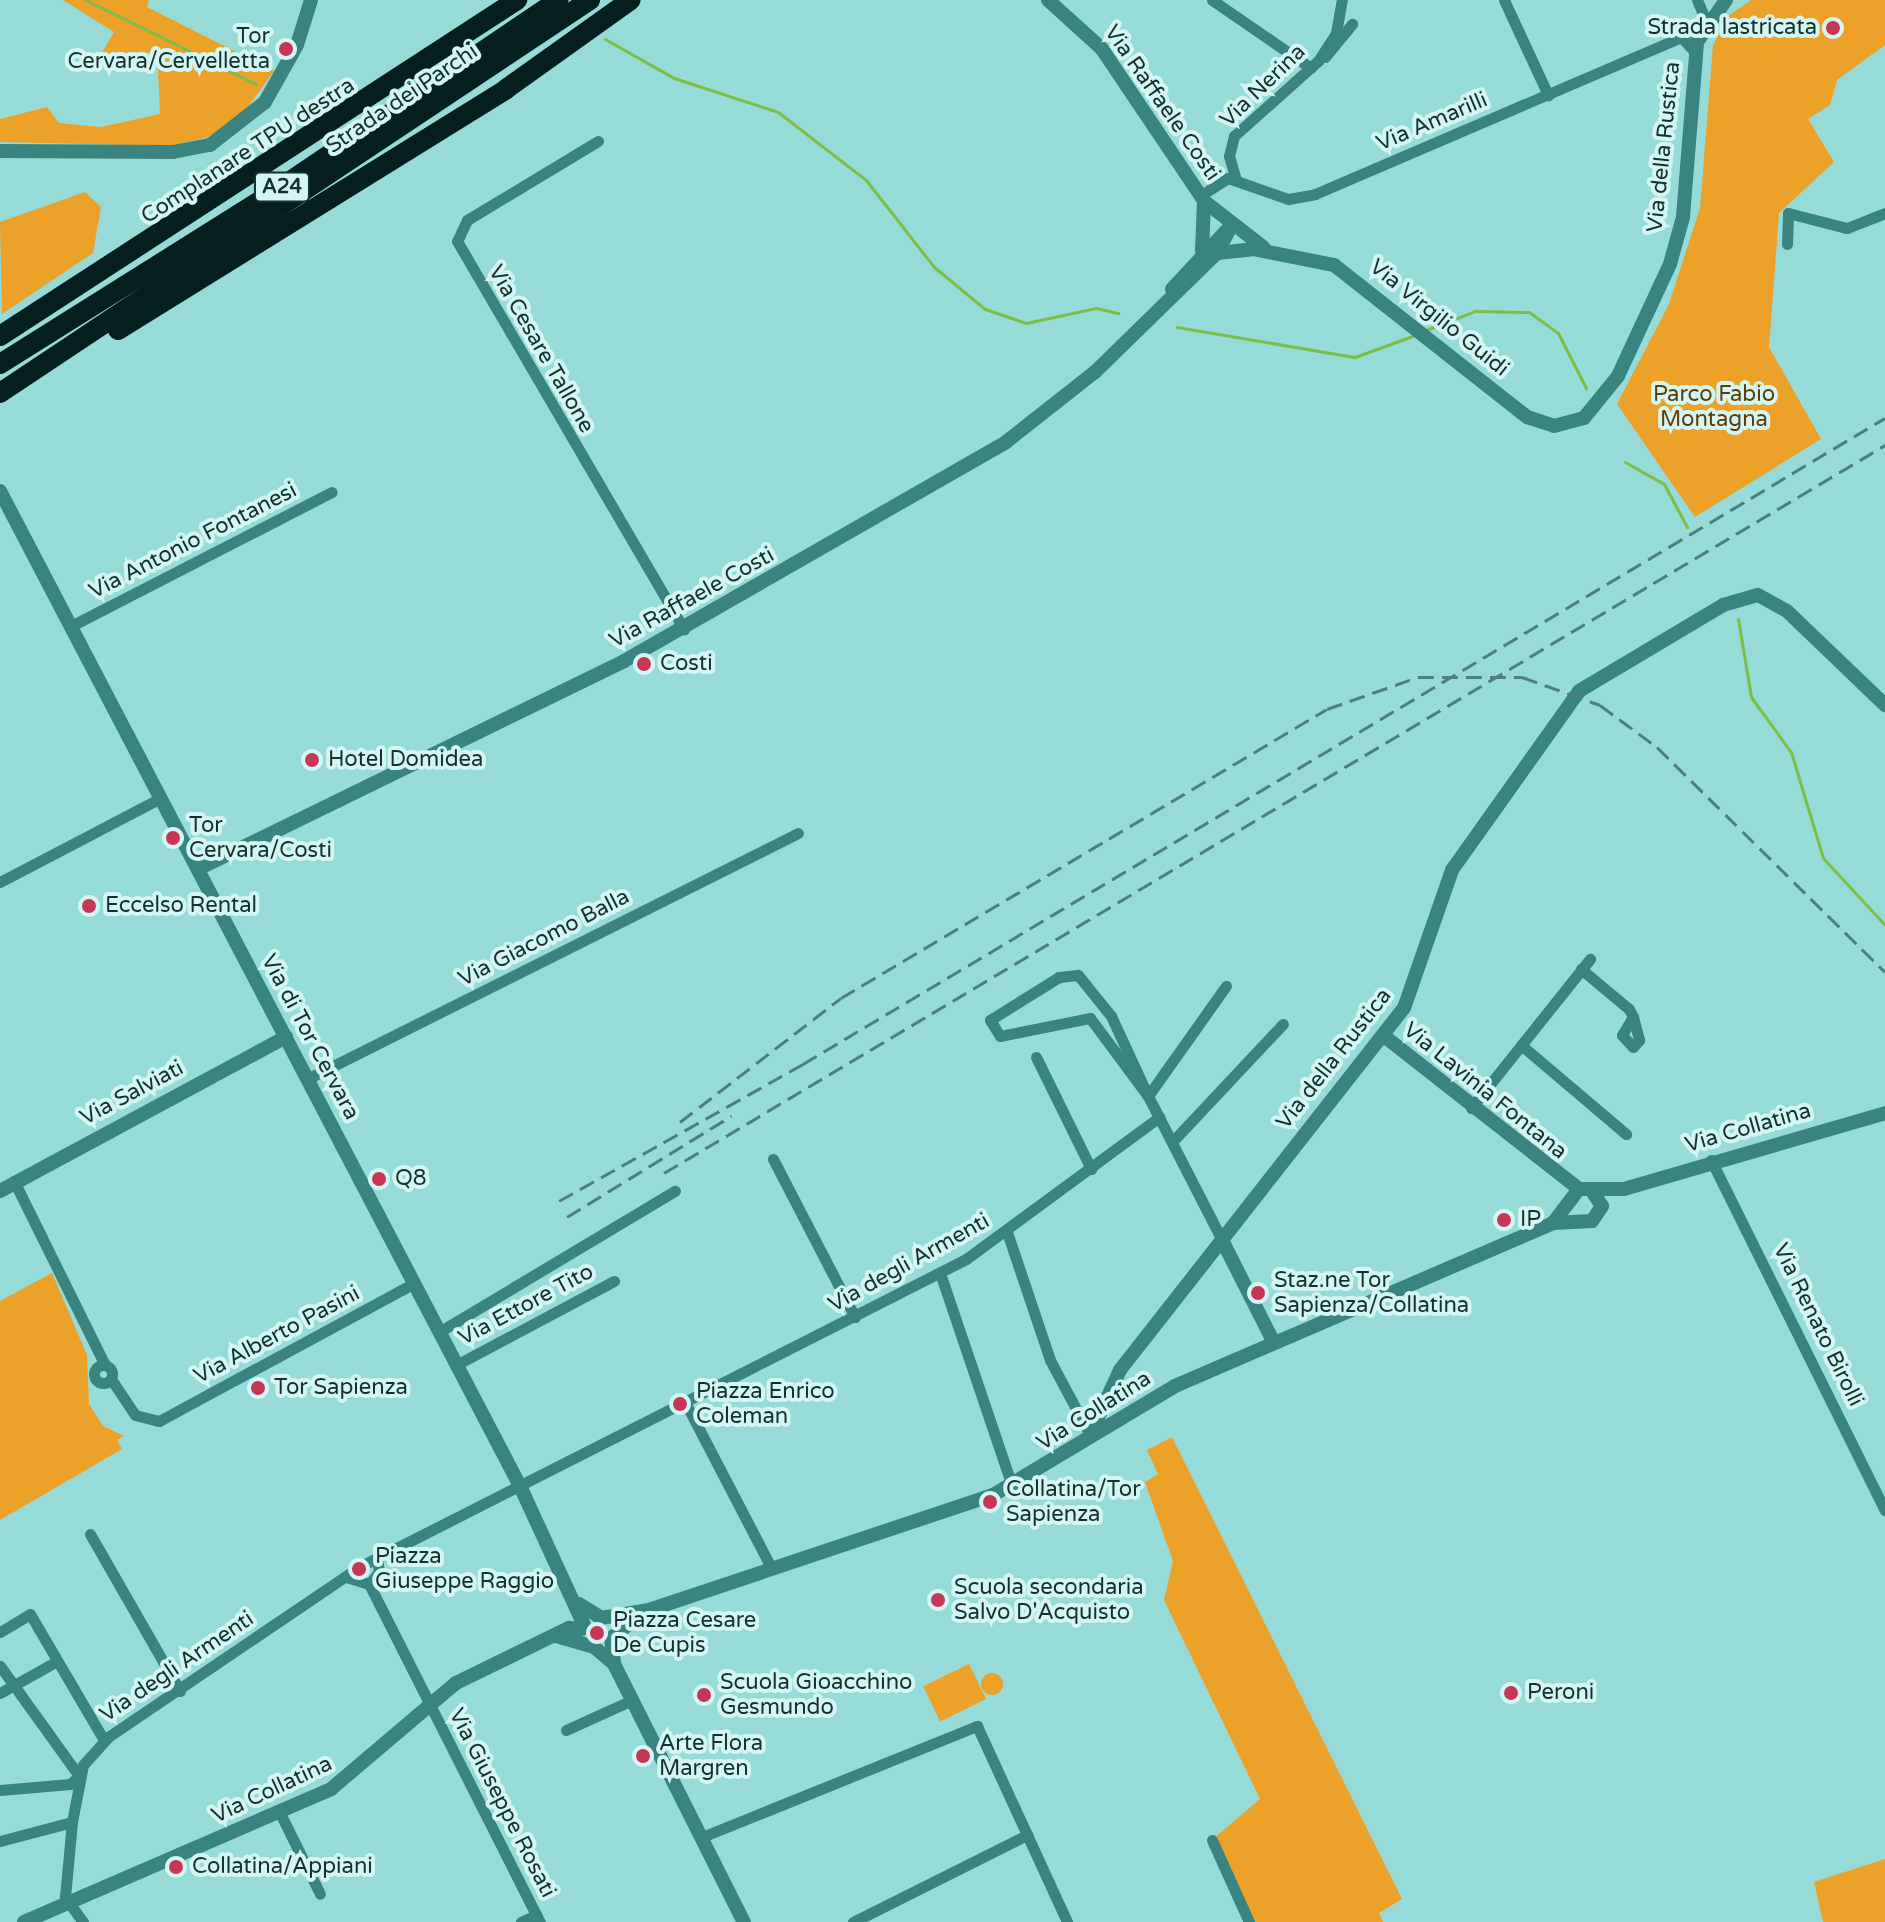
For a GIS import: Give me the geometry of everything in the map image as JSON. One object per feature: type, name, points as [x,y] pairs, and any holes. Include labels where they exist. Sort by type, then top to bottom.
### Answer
[{"type":"highway","points":[[444,50],[503,0]]},
{"type":"highway","name":"Complanare TPU destra","points":[[0,336],[517,0]]},
{"type":"highway","name":"Strada dei Parchi","points":[[0,364],[265,198],[558,0]]},
{"type":"highway","name":"Strada dei Parchi","points":[[0,393],[74,348],[590,0]]},
{"type":"highway","points":[[74,348],[115,331],[506,89],[631,0]]},
{"type":"highway","points":[[506,89],[539,78],[650,0]]},
{"type":"street","points":[[0,151],[173,152],[218,141],[265,102],[297,45],[311,0]]},
{"type":"street","name":"Via Raffaele Costi","points":[[198,869],[415,769],[684,629],[1022,432],[1070,396],[1165,300],[1231,227],[1202,198],[1102,49],[1048,0]]},
{"type":"street","points":[[1212,0],[1314,65],[1352,24]]},
{"type":"street","name":"Via Nerina","points":[[1217,181],[1234,136],[1314,65],[1336,33],[1342,0]]},
{"type":"street","points":[[1504,0],[1548,95]]},
{"type":"street","points":[[1697,0],[1706,21]]},
{"type":"street","name":"Via della Rustica","points":[[1574,422],[1603,400],[1670,264],[1683,217],[1696,53],[1706,21],[1726,0]]},
{"type":"street","name":"Via Amarilli","points":[[1217,181],[1236,180],[1300,198],[1548,95],[1681,37],[1706,21]]},
{"type":"street","points":[[1681,37],[1696,53]]},
{"type":"street","name":"Via Cesare Tallone","points":[[598,141],[467,220],[457,241],[684,629]]},
{"type":"street","name":"Via Nerina","points":[[1229,156],[1236,180]]},
{"type":"street","points":[[1202,198],[1217,181]]},
{"type":"street","name":"Via Raffaele Costi","points":[[1202,198],[1210,252]]},
{"type":"street","points":[[1787,244],[1788,213],[1806,213],[1847,228],[1885,213]]},
{"type":"street","name":"Via Virgilio Guidi","points":[[1231,227],[1270,251]]},
{"type":"street","name":"Via Virgilio Guidi","points":[[1210,252],[1270,251],[1341,268],[1540,424],[1574,422]]},
{"type":"street","name":"Via di Tor Cervara","points":[[0,491],[579,1604]]},
{"type":"street","name":"Via Antonio Fontanesi","points":[[71,626],[332,492]]},
{"type":"street","name":"Via della Rustica","points":[[1090,1435],[1120,1370],[1384,1036],[1413,991],[1452,870],[1579,691],[1723,605],[1758,595],[1779,604],[1885,705]]},
{"type":"street","points":[[0,882],[161,798]]},
{"type":"street","name":"Via Giacomo Balla","points":[[307,1079],[798,833]]},
{"type":"street","points":[[1471,1108],[1590,959]]},
{"type":"street","points":[[1581,969],[1633,1017]]},
{"type":"street","points":[[1148,1096],[1089,1017],[999,1036],[989,1022],[1059,977],[1078,975],[1113,1018],[1148,1096],[1274,1343]]},
{"type":"street","points":[[1148,1096],[1226,986]]},
{"type":"street","points":[[1172,1142],[1283,1024]]},
{"type":"street","name":"Via Lavinia Fontana","points":[[1384,1036],[1559,1180],[1585,1190]]},
{"type":"street","name":"Via Salviati","points":[[0,1191],[286,1037]]},
{"type":"street","points":[[1521,1045],[1626,1134]]},
{"type":"street","points":[[1036,1057],[1091,1169]]},
{"type":"street","name":"Via Collatina","points":[[1553,1223],[1566,1203],[1585,1190],[1624,1189],[1711,1160],[1885,1113]]},
{"type":"street","name":"Via degli Armenti","points":[[685,1402],[940,1273],[1007,1232],[1159,1117]]},
{"type":"street","points":[[773,1159],[855,1317]]},
{"type":"street","name":"Via Renato Birolli","points":[[1711,1160],[1885,1510]]},
{"type":"street","name":"Via Lavinia Fontana","points":[[1559,1180],[1576,1222]]},
{"type":"street","name":"Via Alberto Pasini","points":[[14,1181],[111,1379],[135,1415],[159,1421],[414,1283]]},
{"type":"street","name":"Via Collatina","points":[[649,1610],[1012,1486],[1152,1397],[1553,1223],[1597,1218],[1602,1206],[1624,1189]]},
{"type":"street","points":[[1585,1190],[1602,1206]]},
{"type":"street","points":[[439,1332],[675,1191]]},
{"type":"street","points":[[1007,1232],[1050,1360],[1090,1435]]},
{"type":"street","points":[[940,1273],[1012,1486]]},
{"type":"street","name":"Via Ettore Tito","points":[[456,1365],[614,1281]]},
{"type":"street","points":[[341,1580],[380,1556],[685,1402],[771,1567]]},
{"type":"street","points":[[90,1534],[180,1691]]},
{"type":"street","points":[[341,1580],[371,1588],[379,1572],[380,1556]]},
{"type":"street","name":"Via degli Armenti","points":[[66,1904],[79,1776],[104,1740],[341,1580]]},
{"type":"street","name":"Via Giuseppe Rosati","points":[[371,1588],[538,1918]]},
{"type":"street","points":[[579,1604],[600,1618],[611,1639],[614,1664],[744,1922]]},
{"type":"street","points":[[579,1604],[583,1627],[591,1645]]},
{"type":"street","points":[[556,1636],[600,1618],[649,1610]]},
{"type":"street","points":[[591,1645],[611,1639],[649,1610]]},
{"type":"street","points":[[0,1632],[30,1614],[104,1740]]},
{"type":"street","points":[[556,1636],[591,1645],[614,1664]]},
{"type":"street","name":"Via Collatina","points":[[24,1922],[280,1813],[363,1768],[429,1703],[556,1636]]},
{"type":"street","points":[[0,1693],[57,1661]]},
{"type":"street","points":[[0,1666],[79,1776],[69,1785],[0,1790]]},
{"type":"street","points":[[566,1730],[632,1700]]},
{"type":"street","points":[[702,1837],[977,1726],[1067,1922]]},
{"type":"street","points":[[280,1813],[320,1894]]},
{"type":"street","points":[[0,1841],[72,1822]]},
{"type":"street","points":[[853,1922],[1027,1835]]},
{"type":"street","points":[[1212,1840],[1249,1922]]},
{"type":"street","points":[[66,1904],[83,1922]]},
{"type":"street","points":[[521,1922],[538,1918]]},
{"type":"green space","points":[[63,0],[149,0],[147,7],[274,71],[240,118],[208,137],[171,146],[0,142],[0,119],[47,107],[59,123],[101,127],[160,114],[157,51],[97,61],[114,32]]},
{"type":"green space","name":"Parco Fabio Montagna","points":[[1751,0],[1885,0],[1885,45],[1837,80],[1830,105],[1808,119],[1834,162],[1779,213],[1769,347],[1821,439],[1695,517],[1617,404],[1669,304],[1700,208],[1713,45],[1728,16]]},
{"type":"green space","points":[[85,192],[101,207],[93,253],[2,314],[0,222]]},
{"type":"green space","points":[[52,1273],[87,1355],[89,1404],[103,1426],[124,1436],[117,1440],[122,1449],[0,1520],[0,1301]]},
{"type":"green space","points":[[1172,1437],[1402,1899],[1379,1913],[1383,1922],[1249,1922],[1212,1840],[1260,1799],[1164,1600],[1173,1561],[1145,1482],[1158,1474],[1147,1450]]},
{"type":"green space","points":[[969,1664],[986,1699],[940,1721],[923,1686]]},
{"type":"green space","points":[[992,1673],[1000,1676],[1003,1684],[1000,1692],[992,1695],[984,1692],[981,1684],[984,1676]]},
{"type":"green space","points":[[1885,1859],[1885,1922],[1823,1922],[1814,1882]]},
{"type":"waterway","points":[[86,0],[256,84]]},
{"type":"waterway","points":[[605,39],[674,78],[778,112],[866,180],[934,267],[985,309],[1026,323],[1096,308],[1118,313]]},
{"type":"waterway","points":[[1426,330],[1475,311],[1529,312],[1558,333],[1586,388]]},
{"type":"waterway","points":[[1177,327],[1355,357],[1415,335]]},
{"type":"waterway","points":[[1625,462],[1664,484],[1687,527]]},
{"type":"waterway","points":[[1738,619],[1751,697],[1791,752],[1823,858],[1885,925]]},
{"type":"railway","points":[[559,1201],[803,1064],[1885,418]]},
{"type":"railway","points":[[664,1173],[1885,445]]},
{"type":"railway","points":[[680,1122],[841,998],[1327,709],[1418,677],[1522,677],[1600,705],[1657,747],[1885,972]]},
{"type":"railway","points":[[567,1217],[731,1116]]},
{"type":"place","name":"Strada lastricata","points":[[1833,28]]},
{"type":"place","name":"Tor Cervara/Cervelletta","points":[[286,49]]},
{"type":"place","name":"Costi","points":[[644,664]]},
{"type":"place","name":"Hotel Domidea","points":[[312,760]]},
{"type":"place","name":"Tor Cervara/Costi","points":[[173,838]]},
{"type":"place","name":"Eccelso Rental","points":[[89,906]]},
{"type":"place","name":"Q8","points":[[379,1179]]},
{"type":"place","name":"IP","points":[[1504,1220]]},
{"type":"place","name":"Staz.ne Tor Sapienza/Collatina","points":[[1258,1293]]},
{"type":"place","name":"Tor Sapienza","points":[[258,1388]]},
{"type":"place","name":"Piazza Enrico Coleman","points":[[680,1404]]},
{"type":"place","name":"Collatina/Tor Sapienza","points":[[990,1502]]},
{"type":"place","name":"Piazza Giuseppe Raggio","points":[[359,1569]]},
{"type":"place","name":"Scuola secondaria Salvo D'Acquisto","points":[[938,1600]]},
{"type":"place","name":"Piazza Cesare De Cupis","points":[[597,1633]]},
{"type":"place","name":"Peroni","points":[[1511,1693]]},
{"type":"place","name":"Scuola Gioacchino Gesmundo","points":[[704,1695]]},
{"type":"place","name":"Arte Flora Margren","points":[[643,1756]]},
{"type":"place","name":"Collatina/Appiani","points":[[176,1867]]}]
